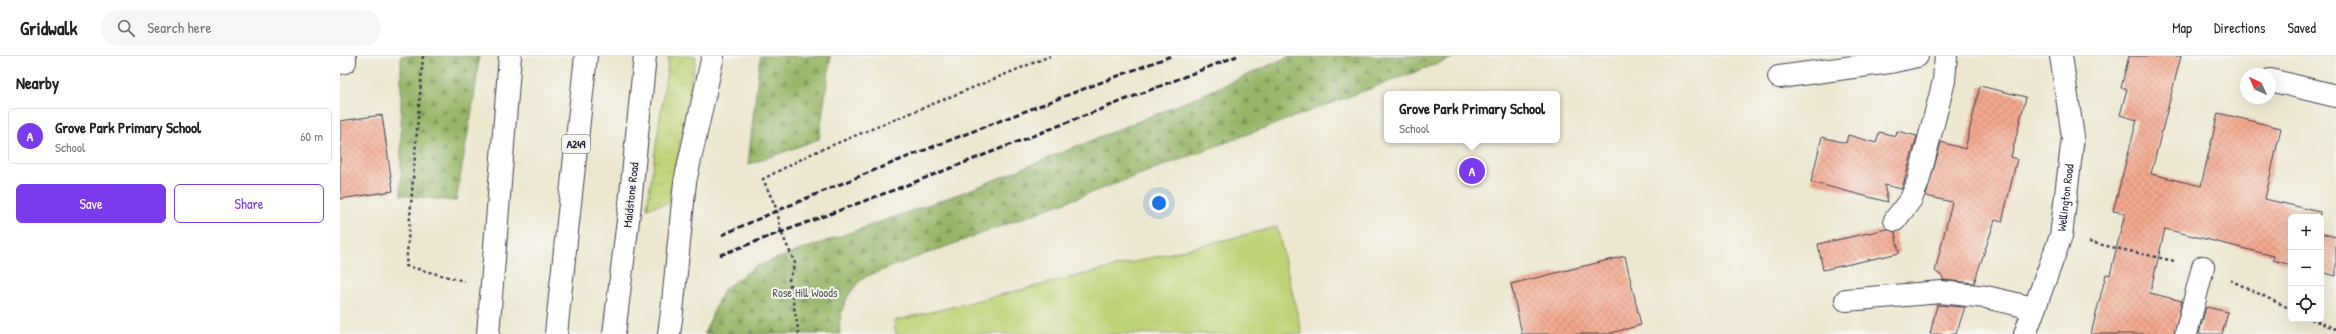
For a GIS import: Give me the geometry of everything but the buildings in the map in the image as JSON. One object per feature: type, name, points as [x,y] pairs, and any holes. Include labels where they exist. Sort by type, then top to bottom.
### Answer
[{"type":"main road","points":[[340,63],[345,62],[345,56]]},
{"type":"main road","points":[[488,334],[510,56]]},
{"type":"main road","name":"A249","points":[[556,334],[586,56]]},
{"type":"main road","name":"Maidstone Road","points":[[614,334],[630,204],[645,56]]},
{"type":"main road","points":[[669,334],[685,182],[713,56]]},
{"type":"main road","points":[[1779,77],[1890,62],[1917,56]]},
{"type":"main road","points":[[1895,220],[1911,199],[1918,182],[1944,81],[1946,56]]},
{"type":"main road","name":"Wellington Road","points":[[2025,334],[2033,308],[2062,236],[2073,137],[2060,56]]},
{"type":"main road","points":[[2276,81],[2336,96]]},
{"type":"main road","points":[[2186,334],[2203,267]]},
{"type":"main road","points":[[1846,300],[1941,292],[1986,297],[2033,308]]},
{"type":"path","points":[[423,56],[406,266],[467,282]]},
{"type":"path","points":[[799,334],[789,280],[795,263],[781,232],[777,210],[763,179],[813,153],[1050,56]]},
{"type":"path","points":[[2318,322],[2336,329]]},
{"type":"green space","points":[[401,56],[479,56],[475,92],[456,201],[401,195]]},
{"type":"green space","points":[[669,56],[696,56],[669,203],[647,208]]},
{"type":"green space","points":[[760,56],[831,56],[819,139],[748,165]]},
{"type":"green space","name":"Rose Hill Woods","points":[[1290,56],[1458,56],[867,276],[855,287],[842,309],[840,318],[840,334],[704,334],[723,290],[756,266],[967,191],[1193,99]]},
{"type":"green space","points":[[1277,227],[1302,334],[896,334],[894,321]]},
{"type":"railway","points":[[722,235],[889,164],[1171,56]]},
{"type":"railway","points":[[720,255],[915,182],[1237,56]]},
{"type":"place","name":"Grove Park Primary School","points":[[1472,171]]}]
